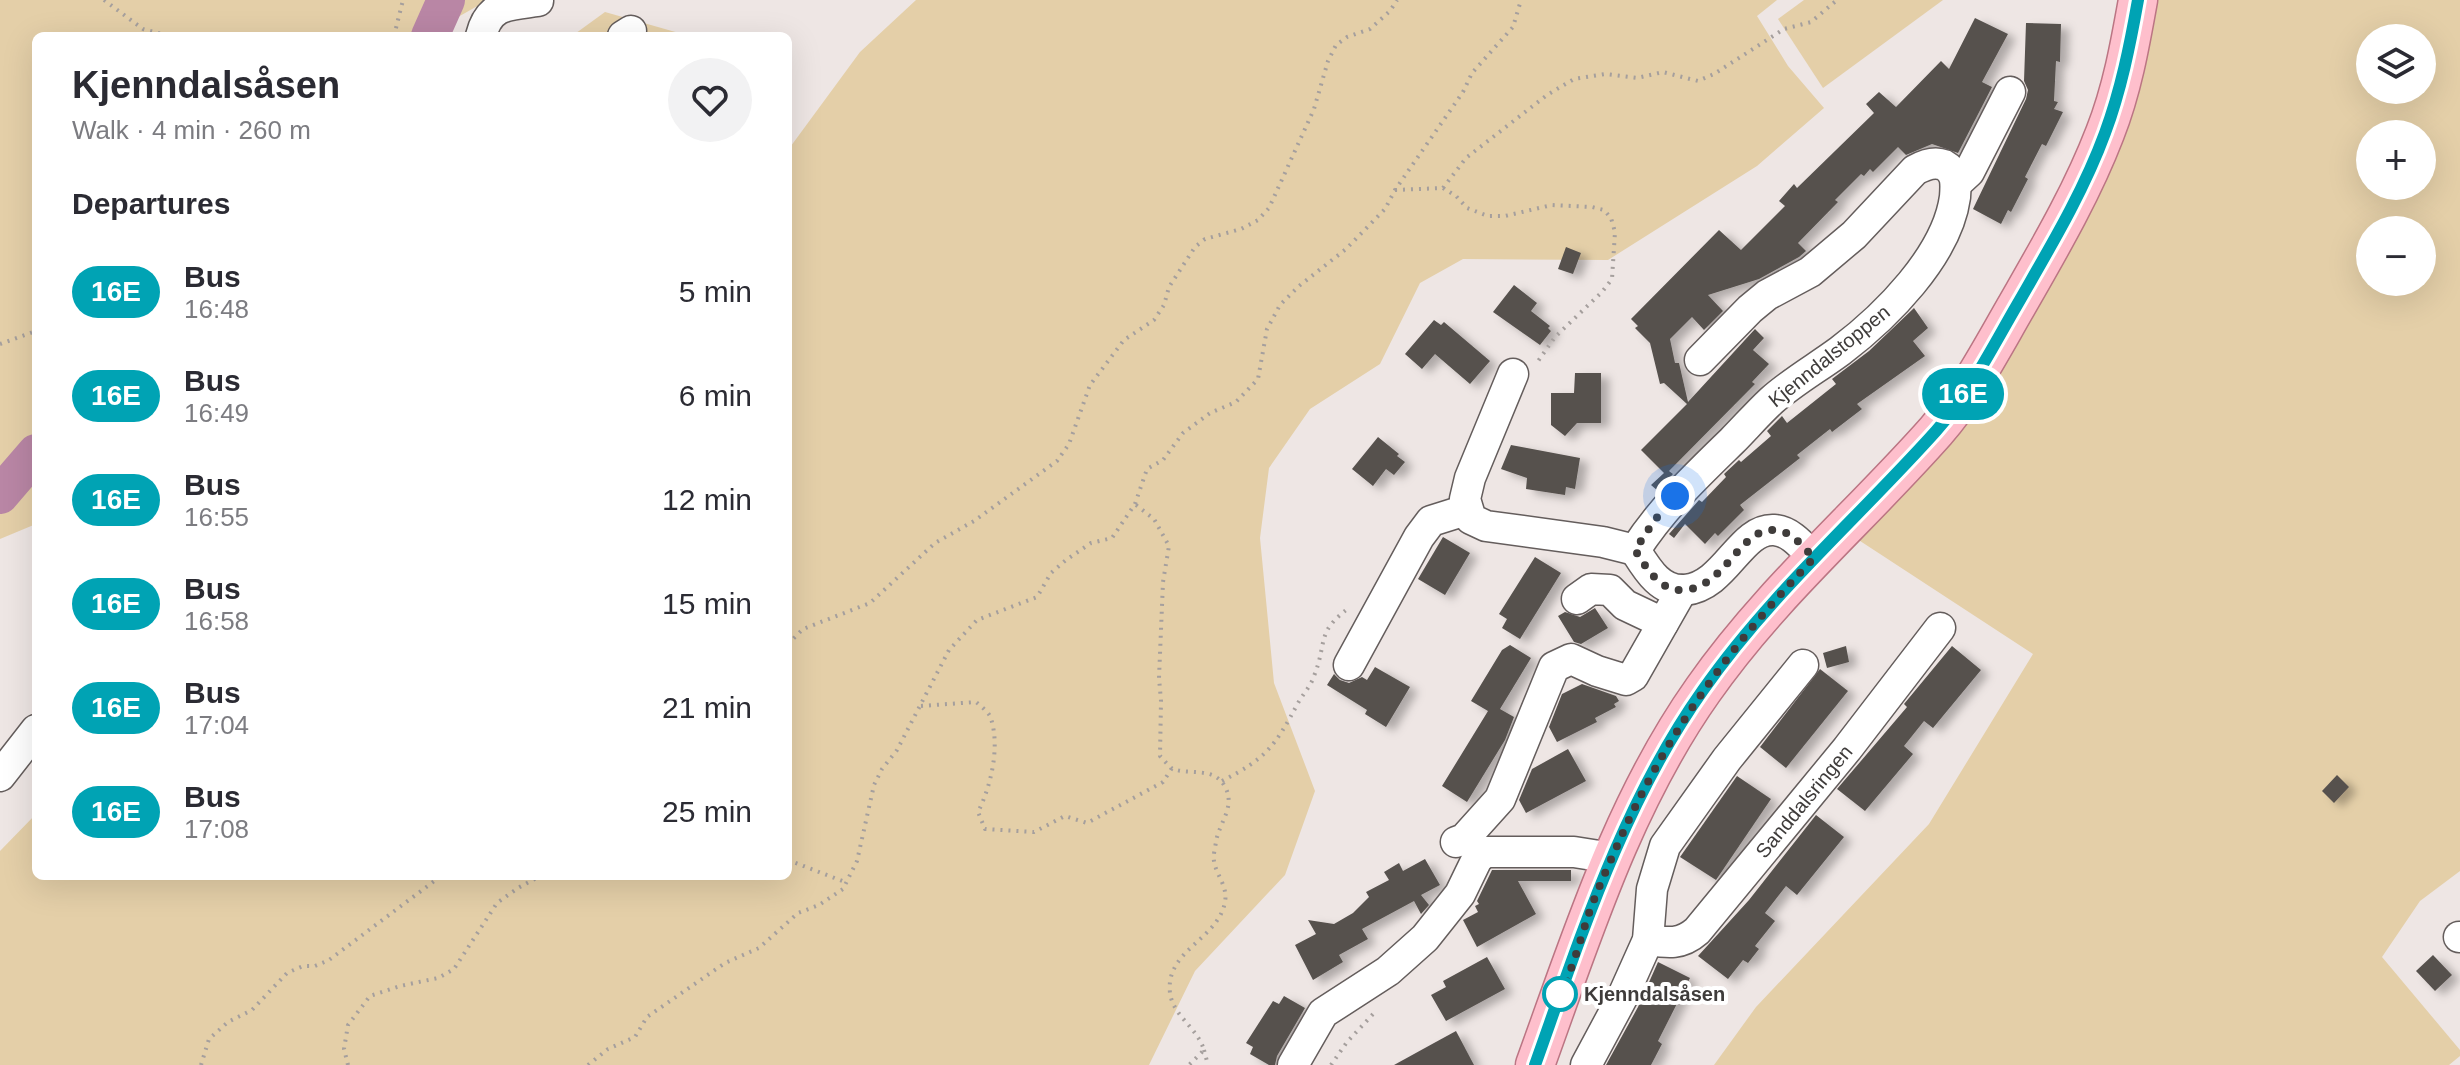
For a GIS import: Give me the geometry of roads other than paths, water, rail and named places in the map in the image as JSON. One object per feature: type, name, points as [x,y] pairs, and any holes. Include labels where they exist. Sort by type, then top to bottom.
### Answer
[{"type":"main road","points":[[1535,1065],[1612,858],[1643,791],[1700,694],[1736,644],[1938,428],[1986,359],[2049,248],[2100,145],[2118,96],[2138,0]]},
{"type":"street","points":[[483,32],[489,16],[496,10],[506,5],[538,1]]},
{"type":"street","points":[[1956,184],[1969,172],[2010,92]]},
{"type":"street","points":[[1700,360],[1767,295],[1810,272],[1854,235],[1915,170],[1926,164],[1946,166],[1954,174],[1956,184]]},
{"type":"street","name":"Kjenndalstoppen","points":[[1635,550],[1675,496],[1772,401],[1839,351],[1894,302],[1930,255],[1954,204],[1956,184]]},
{"type":"street","points":[[1510,380],[1470,478],[1465,499],[1471,519],[1486,526],[1603,542],[1635,550],[1655,579],[1682,590],[1714,579],[1761,532],[1785,532],[1814,558]]},
{"type":"street","points":[[1349,665],[1431,521],[1466,510]]},
{"type":"street","points":[[1577,599],[1591,589],[1610,590],[1625,605],[1663,623]]},
{"type":"street","points":[[1456,842],[1464,839],[1500,799],[1554,667],[1571,659],[1626,680],[1633,676],[1682,590]]},
{"type":"street","name":"Sanddalsringen","points":[[1648,940],[1686,941],[1697,931],[1847,749],[1940,628]]},
{"type":"street","points":[[1586,1065],[1622,998],[1648,940],[1652,889],[1665,846],[1727,759],[1803,665]]},
{"type":"street","points":[[0,776],[32,735]]},
{"type":"street","points":[[1293,1065],[1323,1013],[1388,971],[1425,938],[1460,894],[1477,859],[1485,852],[1574,852],[1612,858]]},
{"type":"waterway","points":[[432,32],[446,0]]},
{"type":"waterway","points":[[0,495],[32,458]]},
{"type":"place","name":"Kjenndalsåsen","points":[[1560,994]]}]
